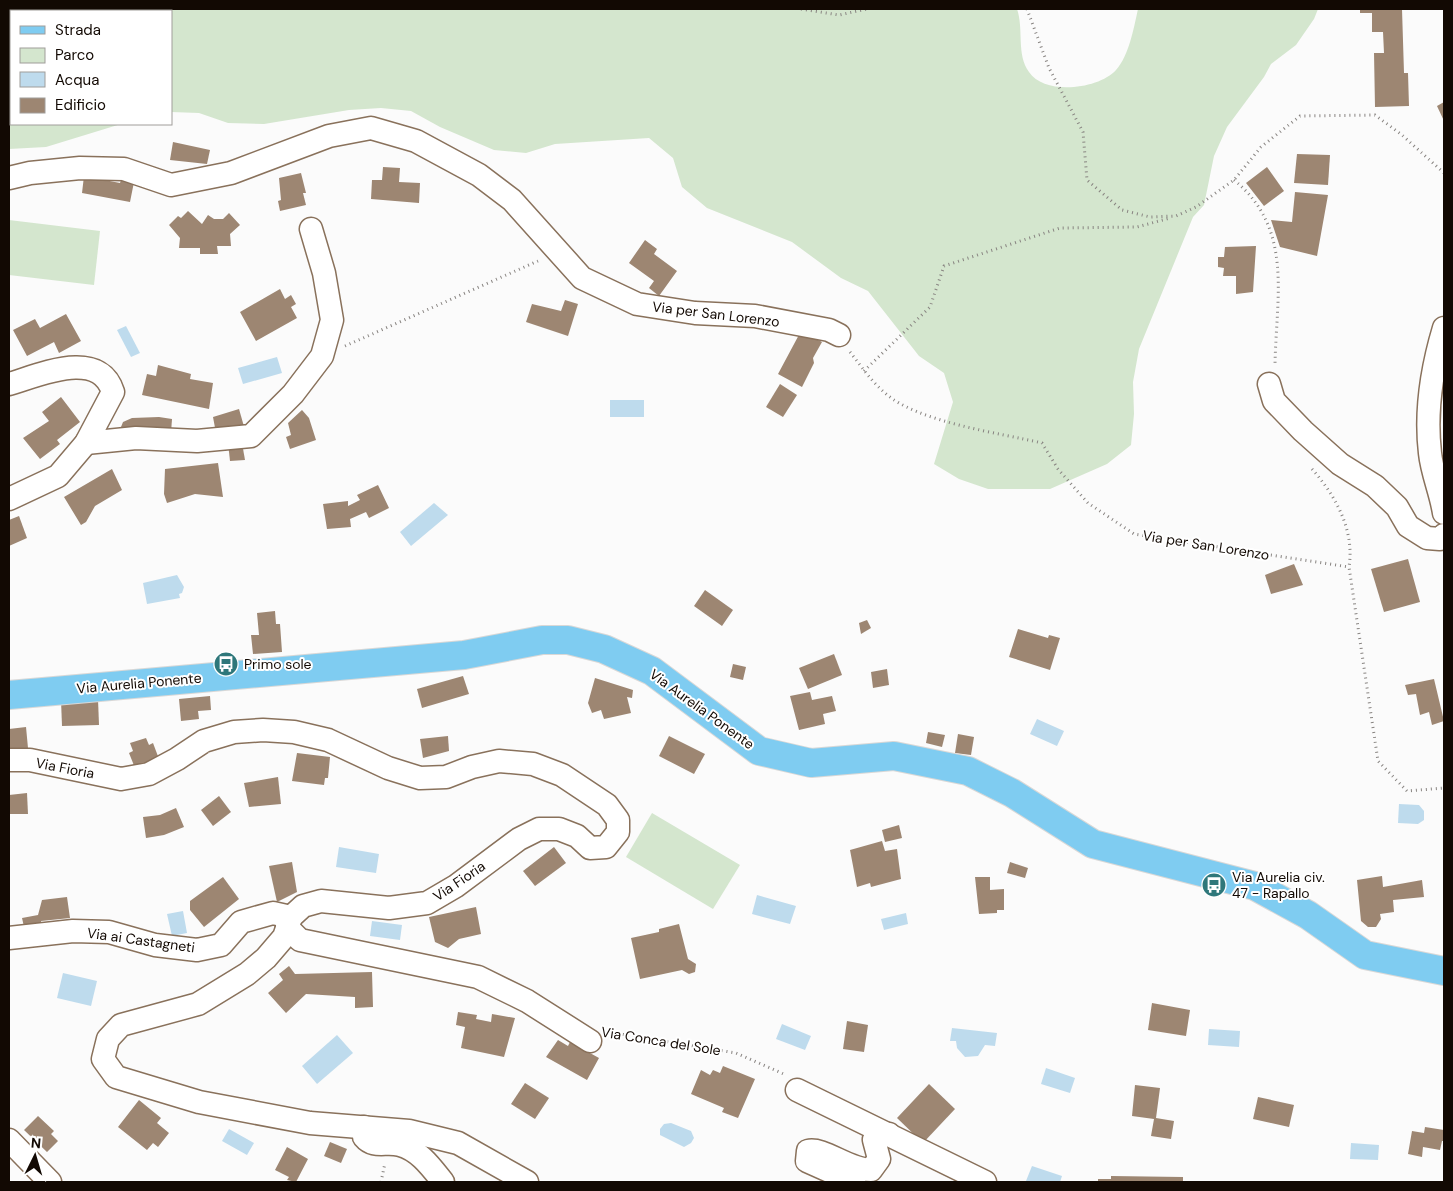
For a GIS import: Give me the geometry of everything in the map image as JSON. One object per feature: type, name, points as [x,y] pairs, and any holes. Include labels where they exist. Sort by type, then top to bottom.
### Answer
[{"type":"main road","name":"Via Aurelia Ponente","points":[[9,695],[464,656],[542,640],[568,640],[604,650],[652,671],[759,751],[811,764],[894,756],[968,771],[1012,793],[1093,844],[1255,886],[1308,915],[1365,955],[1444,971]]},
{"type":"street","name":"Via per San Lorenzo","points":[[9,178],[30,173],[80,168],[124,169],[171,185],[231,173],[329,136],[371,128],[416,141],[479,175],[512,200],[582,278],[637,304],[695,313],[755,316],[829,330],[839,335]]},
{"type":"street","points":[[86,444],[136,438],[197,441],[251,436],[292,394],[322,356],[332,320],[324,273],[311,229]]},
{"type":"street","points":[[1444,328],[1434,366],[1428,413],[1430,454],[1444,512]]},
{"type":"street","points":[[9,384],[76,366],[100,372],[109,379],[113,392],[86,444],[58,476],[9,499]]},
{"type":"street","points":[[1271,393],[1340,464],[1376,486],[1397,507],[1408,526],[1427,538],[1440,539],[1444,535]]},
{"type":"street","name":"Via Fioria","points":[[9,760],[30,760],[121,779],[150,774],[177,760],[204,741],[234,732],[263,730],[294,732],[328,740],[388,768],[420,778],[446,777],[472,767],[499,761],[533,764],[562,775],[607,805],[618,820],[618,832],[606,847],[590,848],[577,836],[560,829],[539,829],[519,839],[456,886],[427,903],[389,908],[321,901],[303,906],[289,922],[284,937],[266,958],[247,974],[198,1004],[121,1025],[108,1040],[104,1059],[116,1077],[199,1102],[310,1123],[409,1131],[458,1143],[527,1182]]},
{"type":"street","name":"Via ai Castagneti","points":[[9,938],[73,931],[109,932],[155,945],[197,950],[220,945],[241,922],[273,913],[289,922]]},
{"type":"street","name":"Via Conca del Sole","points":[[289,922],[300,940],[478,977],[527,1001],[590,1041]]},
{"type":"street","points":[[797,1090],[985,1182]]},
{"type":"street","points":[[364,1127],[364,1137],[367,1141],[372,1144],[390,1143],[410,1149],[423,1158],[444,1182]]},
{"type":"street","points":[[854,1182],[807,1161],[806,1155],[808,1151],[813,1150],[845,1164],[863,1170],[871,1170],[879,1159],[874,1140],[882,1134],[889,1134]]},
{"type":"street","points":[[9,1140],[50,1182]]},
{"type":"path","points":[[801,9],[839,15],[867,9]]},
{"type":"path","points":[[1027,9],[1049,68],[1083,132],[1087,180],[1122,210],[1150,217],[1176,216]]},
{"type":"path","points":[[864,371],[930,307],[944,266],[1060,228],[1137,227],[1176,216],[1196,207],[1234,180],[1261,147],[1300,116],[1375,115],[1444,173]]},
{"type":"path","points":[[1234,180],[1248,192],[1266,218],[1279,269],[1271,393]]},
{"type":"path","points":[[322,356],[559,252]]},
{"type":"path","name":"Via per San Lorenzo","points":[[839,335],[864,371],[886,394],[926,417],[1042,443],[1058,469],[1088,503],[1134,534],[1349,567]]},
{"type":"path","points":[[1307,463],[1324,483],[1340,508],[1351,555],[1349,567],[1378,761],[1407,791],[1444,788]]},
{"type":"path","name":"Via Conca del Sole","points":[[590,1041],[595,1030],[736,1053],[800,1082],[797,1090]]},
{"type":"green space","points":[[9,9],[1017,9],[1021,49],[1029,72],[1037,80],[1047,84],[1059,87],[1072,87],[1097,82],[1108,77],[1116,70],[1128,49],[1138,9],[1318,9],[1314,19],[1296,45],[1271,64],[1264,77],[1227,127],[1214,156],[1204,205],[1193,217],[1139,349],[1133,382],[1134,414],[1131,445],[1107,464],[1050,489],[988,489],[959,479],[934,464],[953,402],[944,373],[919,356],[868,291],[841,278],[792,242],[707,208],[682,187],[673,158],[649,138],[555,144],[526,153],[494,150],[440,127],[411,111],[381,108],[349,110],[264,124],[228,123],[199,113],[172,112],[172,10],[10,10],[10,125],[118,125],[46,147],[9,149]]},
{"type":"green space","points":[[9,220],[100,231],[94,285],[9,275]]},
{"type":"green space","points":[[652,813],[740,865],[713,909],[626,857]]},
{"type":"water","points":[[126,326],[140,353],[131,357],[117,330]]},
{"type":"water","points":[[277,357],[282,373],[243,384],[238,368]]},
{"type":"water","points":[[610,400],[644,400],[644,417],[610,417]]},
{"type":"water","points":[[434,503],[448,515],[411,546],[400,532]]},
{"type":"water","points":[[177,575],[184,587],[182,593],[179,594],[180,598],[147,604],[143,583]]},
{"type":"water","points":[[1037,719],[1064,731],[1057,746],[1030,734]]},
{"type":"water","points":[[1399,804],[1419,805],[1424,811],[1424,820],[1418,824],[1398,823]]},
{"type":"water","points":[[339,847],[379,854],[376,873],[336,867]]},
{"type":"water","points":[[757,895],[796,906],[790,924],[752,914]]},
{"type":"water","points":[[183,911],[187,933],[172,936],[167,914]]},
{"type":"water","points":[[906,913],[908,924],[884,930],[881,919]]},
{"type":"water","points":[[372,921],[402,925],[400,940],[370,936]]},
{"type":"water","points":[[63,973],[97,981],[91,1006],[57,998]]},
{"type":"water","points":[[782,1024],[811,1036],[805,1050],[776,1039]]},
{"type":"water","points":[[952,1028],[997,1033],[995,1046],[985,1045],[978,1056],[965,1057],[957,1048],[956,1041],[950,1041]]},
{"type":"water","points":[[1209,1029],[1240,1031],[1239,1047],[1208,1045]]},
{"type":"water","points":[[337,1035],[353,1053],[317,1084],[302,1066]]},
{"type":"water","points":[[1046,1068],[1075,1078],[1070,1093],[1041,1084]]},
{"type":"water","points":[[671,1123],[691,1131],[694,1138],[691,1143],[684,1147],[660,1135],[660,1129],[664,1124]]},
{"type":"water","points":[[229,1129],[254,1143],[247,1155],[222,1141]]},
{"type":"water","points":[[1351,1143],[1379,1145],[1378,1160],[1350,1159]]},
{"type":"water","points":[[1032,1166],[1062,1176],[1060,1182],[1026,1181]]},
{"type":"building","points":[[1360,9],[1402,9],[1404,73],[1408,73],[1409,106],[1375,107],[1374,53],[1384,53],[1383,32],[1372,32],[1372,13],[1360,13]]},
{"type":"building","points":[[1444,102],[1444,121],[1437,106]]},
{"type":"building","points":[[173,142],[210,150],[207,164],[170,160]]},
{"type":"building","points":[[1297,154],[1330,155],[1328,185],[1294,183]]},
{"type":"building","points":[[383,167],[400,168],[399,182],[420,183],[419,203],[371,199],[372,180],[382,180]]},
{"type":"building","points":[[1267,167],[1284,191],[1264,206],[1246,183]]},
{"type":"building","points":[[301,173],[306,193],[303,193],[306,205],[280,211],[278,201],[281,200],[279,178]]},
{"type":"building","points":[[84,176],[120,183],[121,180],[134,182],[130,202],[82,193]]},
{"type":"building","points":[[1295,192],[1328,195],[1317,256],[1280,247],[1271,220],[1292,222]]},
{"type":"building","points":[[188,211],[202,224],[208,215],[214,219],[223,219],[229,213],[240,225],[230,234],[231,246],[217,246],[218,254],[200,254],[200,248],[179,248],[180,238],[169,225],[178,216],[181,218]]},
{"type":"building","points":[[645,240],[657,249],[654,254],[677,271],[659,296],[649,288],[654,281],[629,263]]},
{"type":"building","points":[[1256,246],[1253,292],[1236,294],[1236,276],[1223,276],[1224,268],[1218,267],[1218,257],[1224,257],[1225,247]]},
{"type":"building","points":[[280,289],[285,299],[291,295],[296,304],[291,307],[297,318],[256,341],[240,312]]},
{"type":"building","points":[[565,300],[578,304],[568,336],[526,322],[532,304],[561,311]]},
{"type":"building","points":[[66,314],[81,341],[59,353],[54,342],[27,356],[13,330],[35,319],[40,328]]},
{"type":"building","points":[[801,331],[822,342],[813,358],[814,363],[802,387],[778,374]]},
{"type":"building","points":[[158,365],[191,374],[190,379],[213,383],[209,409],[142,395],[147,374],[156,376]]},
{"type":"building","points":[[780,384],[797,395],[783,417],[766,407]]},
{"type":"building","points":[[61,397],[80,422],[57,440],[60,444],[40,459],[23,438],[49,421],[42,412]]},
{"type":"building","points":[[239,409],[245,430],[217,438],[213,417]]},
{"type":"building","points":[[302,410],[309,418],[316,440],[290,449],[286,437],[291,435],[288,423]]},
{"type":"building","points":[[159,417],[172,419],[171,433],[119,432],[123,422],[132,418]]},
{"type":"building","points":[[228,443],[242,443],[245,460],[230,461]]},
{"type":"building","points":[[218,463],[223,497],[195,494],[167,503],[164,494],[165,469]]},
{"type":"building","points":[[112,469],[122,490],[95,506],[86,522],[81,525],[64,497]]},
{"type":"building","points":[[378,485],[389,508],[369,518],[366,512],[350,519],[351,527],[327,529],[323,504],[348,501],[348,506],[360,500],[357,495]]},
{"type":"building","points":[[19,516],[27,538],[9,546],[9,520]]},
{"type":"building","points":[[1408,559],[1420,602],[1384,612],[1371,569]]},
{"type":"building","points":[[1294,564],[1303,585],[1271,594],[1265,575]]},
{"type":"building","points":[[705,590],[733,610],[722,626],[694,606]]},
{"type":"building","points":[[275,611],[276,624],[280,624],[282,652],[253,654],[251,635],[259,635],[257,613]]},
{"type":"building","points":[[867,620],[871,628],[861,634],[859,623]]},
{"type":"building","points":[[1018,629],[1048,638],[1049,635],[1060,638],[1050,670],[1009,657]]},
{"type":"building","points":[[834,654],[842,675],[808,689],[799,668]]},
{"type":"building","points":[[733,664],[746,667],[743,680],[730,677]]},
{"type":"building","points":[[887,669],[889,685],[873,688],[871,672]]},
{"type":"building","points":[[463,676],[469,694],[422,708],[417,689]]},
{"type":"building","points":[[595,678],[633,690],[632,698],[627,697],[631,713],[604,719],[601,710],[592,713],[588,703]]},
{"type":"building","points":[[1434,679],[1444,721],[1432,725],[1429,712],[1420,715],[1416,694],[1408,695],[1405,685]]},
{"type":"building","points":[[810,692],[812,700],[832,696],[836,711],[823,714],[825,724],[799,730],[790,696]]},
{"type":"building","points":[[210,696],[211,710],[198,711],[199,719],[181,721],[179,699]]},
{"type":"building","points":[[98,699],[99,725],[62,726],[61,700]]},
{"type":"building","points":[[26,727],[28,748],[9,750],[9,729]]},
{"type":"building","points":[[928,732],[945,735],[942,747],[926,743]]},
{"type":"building","points":[[958,734],[974,737],[971,755],[955,753]]},
{"type":"building","points":[[448,736],[449,751],[423,758],[420,739]]},
{"type":"building","points":[[669,736],[705,754],[694,774],[659,756]]},
{"type":"building","points":[[146,738],[149,745],[153,743],[159,759],[135,768],[129,753],[133,751],[130,743]]},
{"type":"building","points":[[297,753],[330,757],[328,778],[325,778],[324,785],[292,781]]},
{"type":"building","points":[[278,777],[281,804],[249,807],[244,783]]},
{"type":"building","points":[[27,793],[28,814],[9,814],[9,795]]},
{"type":"building","points":[[219,796],[231,812],[213,826],[201,810]]},
{"type":"building","points":[[176,808],[184,827],[164,835],[146,838],[143,817],[160,815]]},
{"type":"building","points":[[899,825],[902,838],[885,842],[882,830]]},
{"type":"building","points":[[882,841],[885,851],[897,849],[901,879],[871,887],[870,883],[857,887],[850,850]]},
{"type":"building","points":[[554,847],[566,863],[535,886],[523,871]]},
{"type":"building","points":[[292,862],[297,892],[277,902],[269,866]]},
{"type":"building","points":[[1010,862],[1028,868],[1025,878],[1007,873]]},
{"type":"building","points":[[1382,876],[1383,887],[1422,880],[1424,897],[1393,900],[1394,912],[1380,914],[1381,919],[1376,927],[1368,927],[1361,921],[1357,880]]},
{"type":"building","points":[[223,877],[239,899],[204,927],[190,910],[190,901]]},
{"type":"building","points":[[975,877],[990,877],[990,890],[1004,889],[1004,910],[997,910],[997,913],[979,914]]},
{"type":"building","points":[[67,897],[70,918],[41,921],[42,929],[25,931],[22,918],[38,915],[42,900]]},
{"type":"building","points":[[476,907],[481,934],[459,939],[448,948],[435,942],[429,917]]},
{"type":"building","points":[[679,924],[688,959],[696,964],[695,972],[689,974],[682,970],[640,979],[631,938],[659,932],[659,929]]},
{"type":"building","points":[[289,966],[295,974],[372,972],[373,1007],[355,1008],[355,997],[306,994],[286,1013],[268,993],[283,980],[279,974]]},
{"type":"building","points":[[1152,1003],[1190,1010],[1186,1036],[1148,1030]]},
{"type":"building","points":[[458,1012],[477,1015],[476,1019],[491,1022],[492,1014],[515,1018],[504,1057],[461,1048],[465,1027],[456,1025]]},
{"type":"building","points":[[847,1021],[868,1025],[864,1052],[843,1049]]},
{"type":"building","points":[[558,1040],[568,1046],[570,1042],[599,1058],[587,1080],[546,1057]]},
{"type":"building","points":[[723,1066],[755,1079],[738,1118],[722,1112],[724,1108],[691,1094],[701,1070],[710,1075],[713,1070],[720,1073]]},
{"type":"building","points":[[525,1083],[549,1098],[535,1119],[511,1104]]},
{"type":"building","points":[[929,1084],[955,1109],[923,1143],[897,1118]]},
{"type":"building","points":[[1135,1085],[1160,1088],[1156,1118],[1174,1121],[1171,1139],[1151,1136],[1154,1119],[1132,1116]]},
{"type":"building","points":[[1258,1097],[1294,1105],[1289,1127],[1253,1119]]},
{"type":"building","points":[[139,1100],[161,1118],[157,1123],[169,1133],[158,1147],[153,1143],[147,1150],[118,1127]]},
{"type":"building","points":[[38,1116],[54,1131],[51,1134],[58,1141],[47,1152],[24,1130]]},
{"type":"building","points":[[1425,1127],[1444,1130],[1444,1141],[1442,1141],[1440,1150],[1423,1147],[1422,1157],[1408,1154],[1412,1131],[1424,1133]]},
{"type":"building","points":[[330,1142],[347,1149],[341,1163],[324,1156]]},
{"type":"building","points":[[287,1147],[308,1159],[296,1182],[287,1180],[289,1177],[275,1170]]},
{"type":"building","points":[[1111,1176],[1183,1177],[1183,1182],[1098,1182],[1098,1179],[1111,1179]]},
{"type":"place","name":"Primo sole","points":[[226,664]]},
{"type":"place","name":"Via Aurelia civ. 47 - Rapallo","points":[[1214,885]]}]
